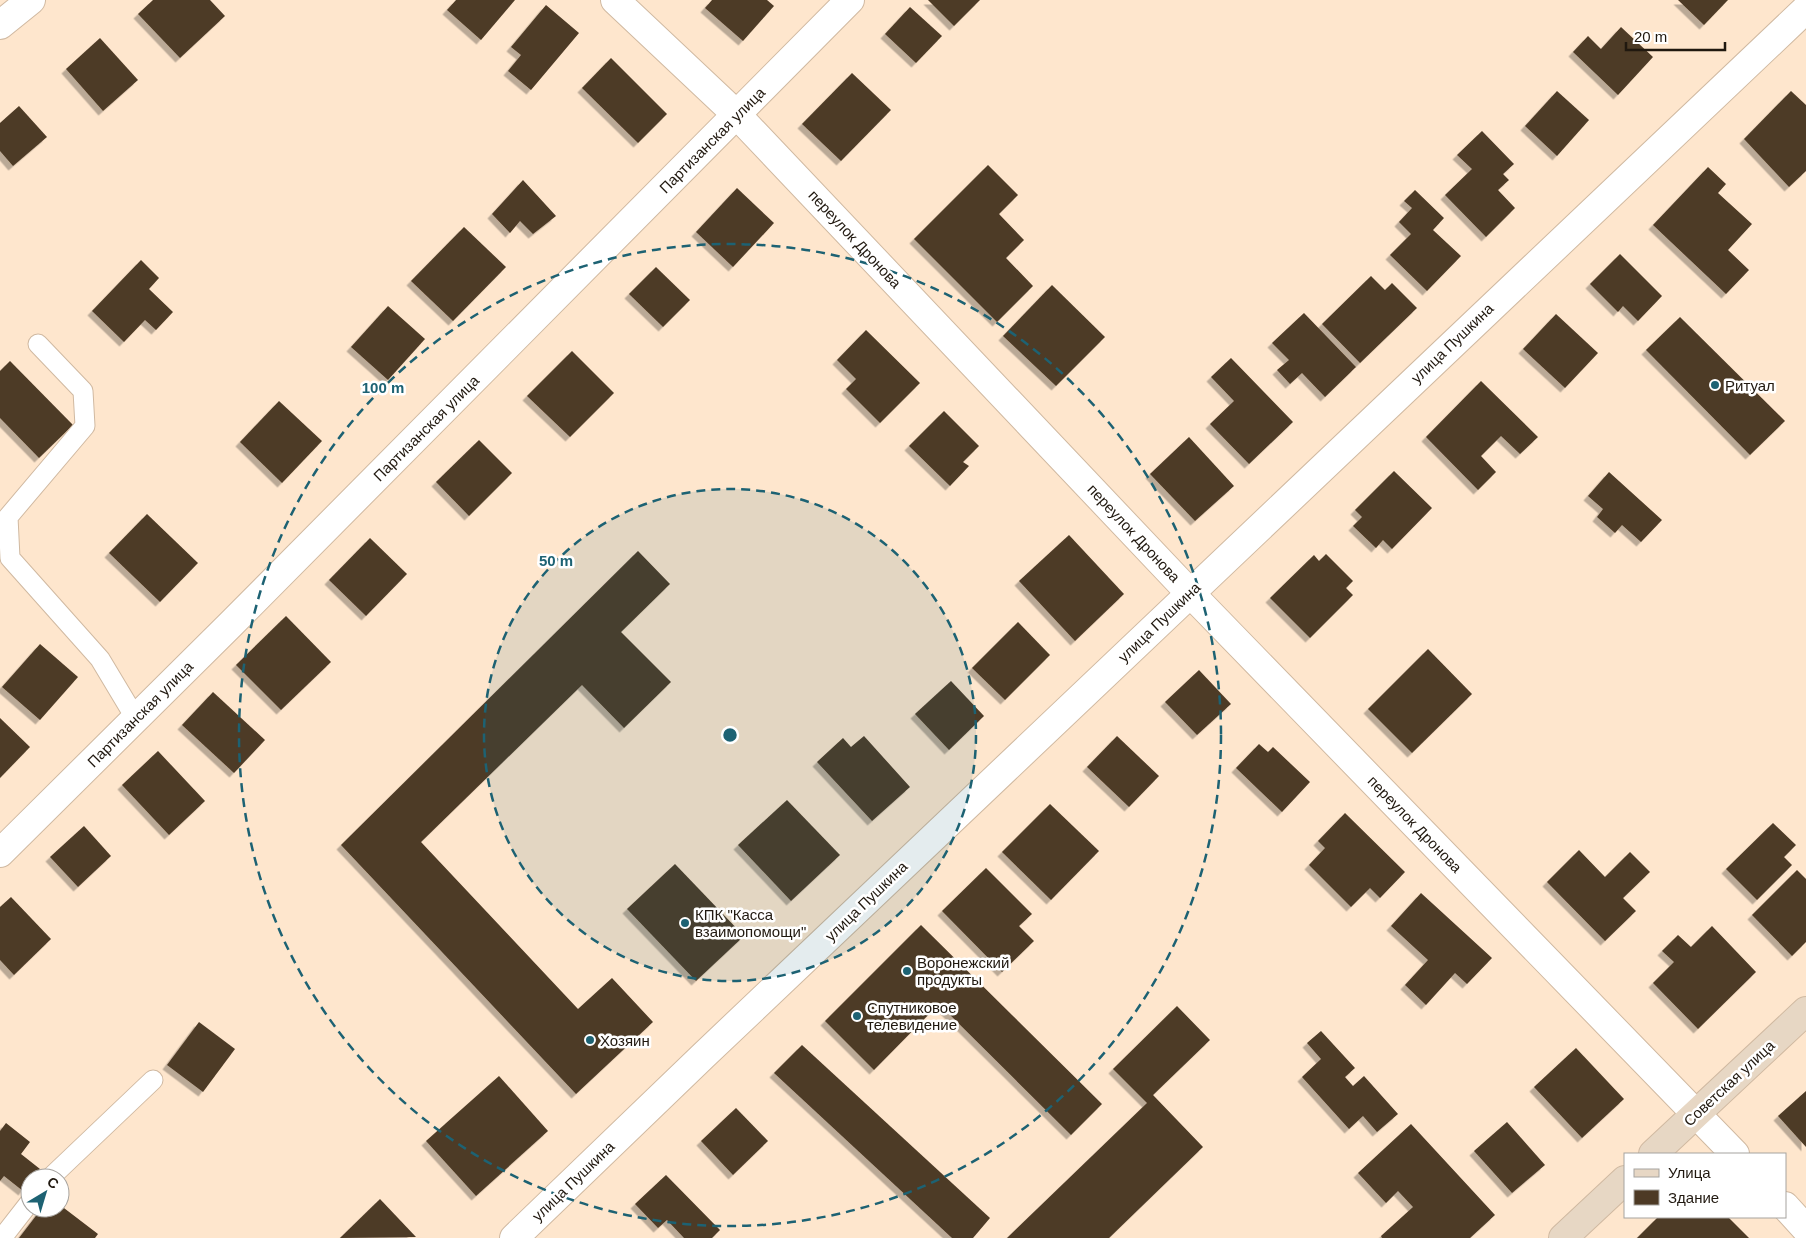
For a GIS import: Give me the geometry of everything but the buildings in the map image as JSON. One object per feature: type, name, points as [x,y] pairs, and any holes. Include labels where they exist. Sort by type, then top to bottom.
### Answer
[{"type":"main road","name":"Советская улица","points":[[1654,1153],[1806,1011]]},
{"type":"main road","points":[[1563,1238],[1624,1181]]},
{"type":"street","points":[[0,25],[31,0]]},
{"type":"street","name":"переулок Дронова","points":[[615,0],[737,115],[1190,593],[1734,1153]]},
{"type":"street","name":"Партизанская улица","points":[[0,853],[136,719],[850,0]]},
{"type":"street","name":"улица Пушкина","points":[[514,1238],[703,1056],[1806,9]]},
{"type":"street","points":[[1786,1207],[1806,1229]]},
{"type":"lane","points":[[38,344],[83,391],[85,426],[8,516],[10,558],[100,659],[136,719]]},
{"type":"lane","points":[[61,1168],[153,1080]]},
{"type":"lane","points":[[2,1238],[20,1215]]},
{"type":"place","name":"Ритуал","points":[[1715,385]]},
{"type":"place","name":"КПК \"Касса взаимопомощи\"","points":[[685,923]]},
{"type":"place","name":"Воронежский продукты","points":[[907,971]]},
{"type":"place","name":"Спутниковое телевидение","points":[[857,1016]]},
{"type":"place","name":"Хозяин","points":[[590,1040]]}]
